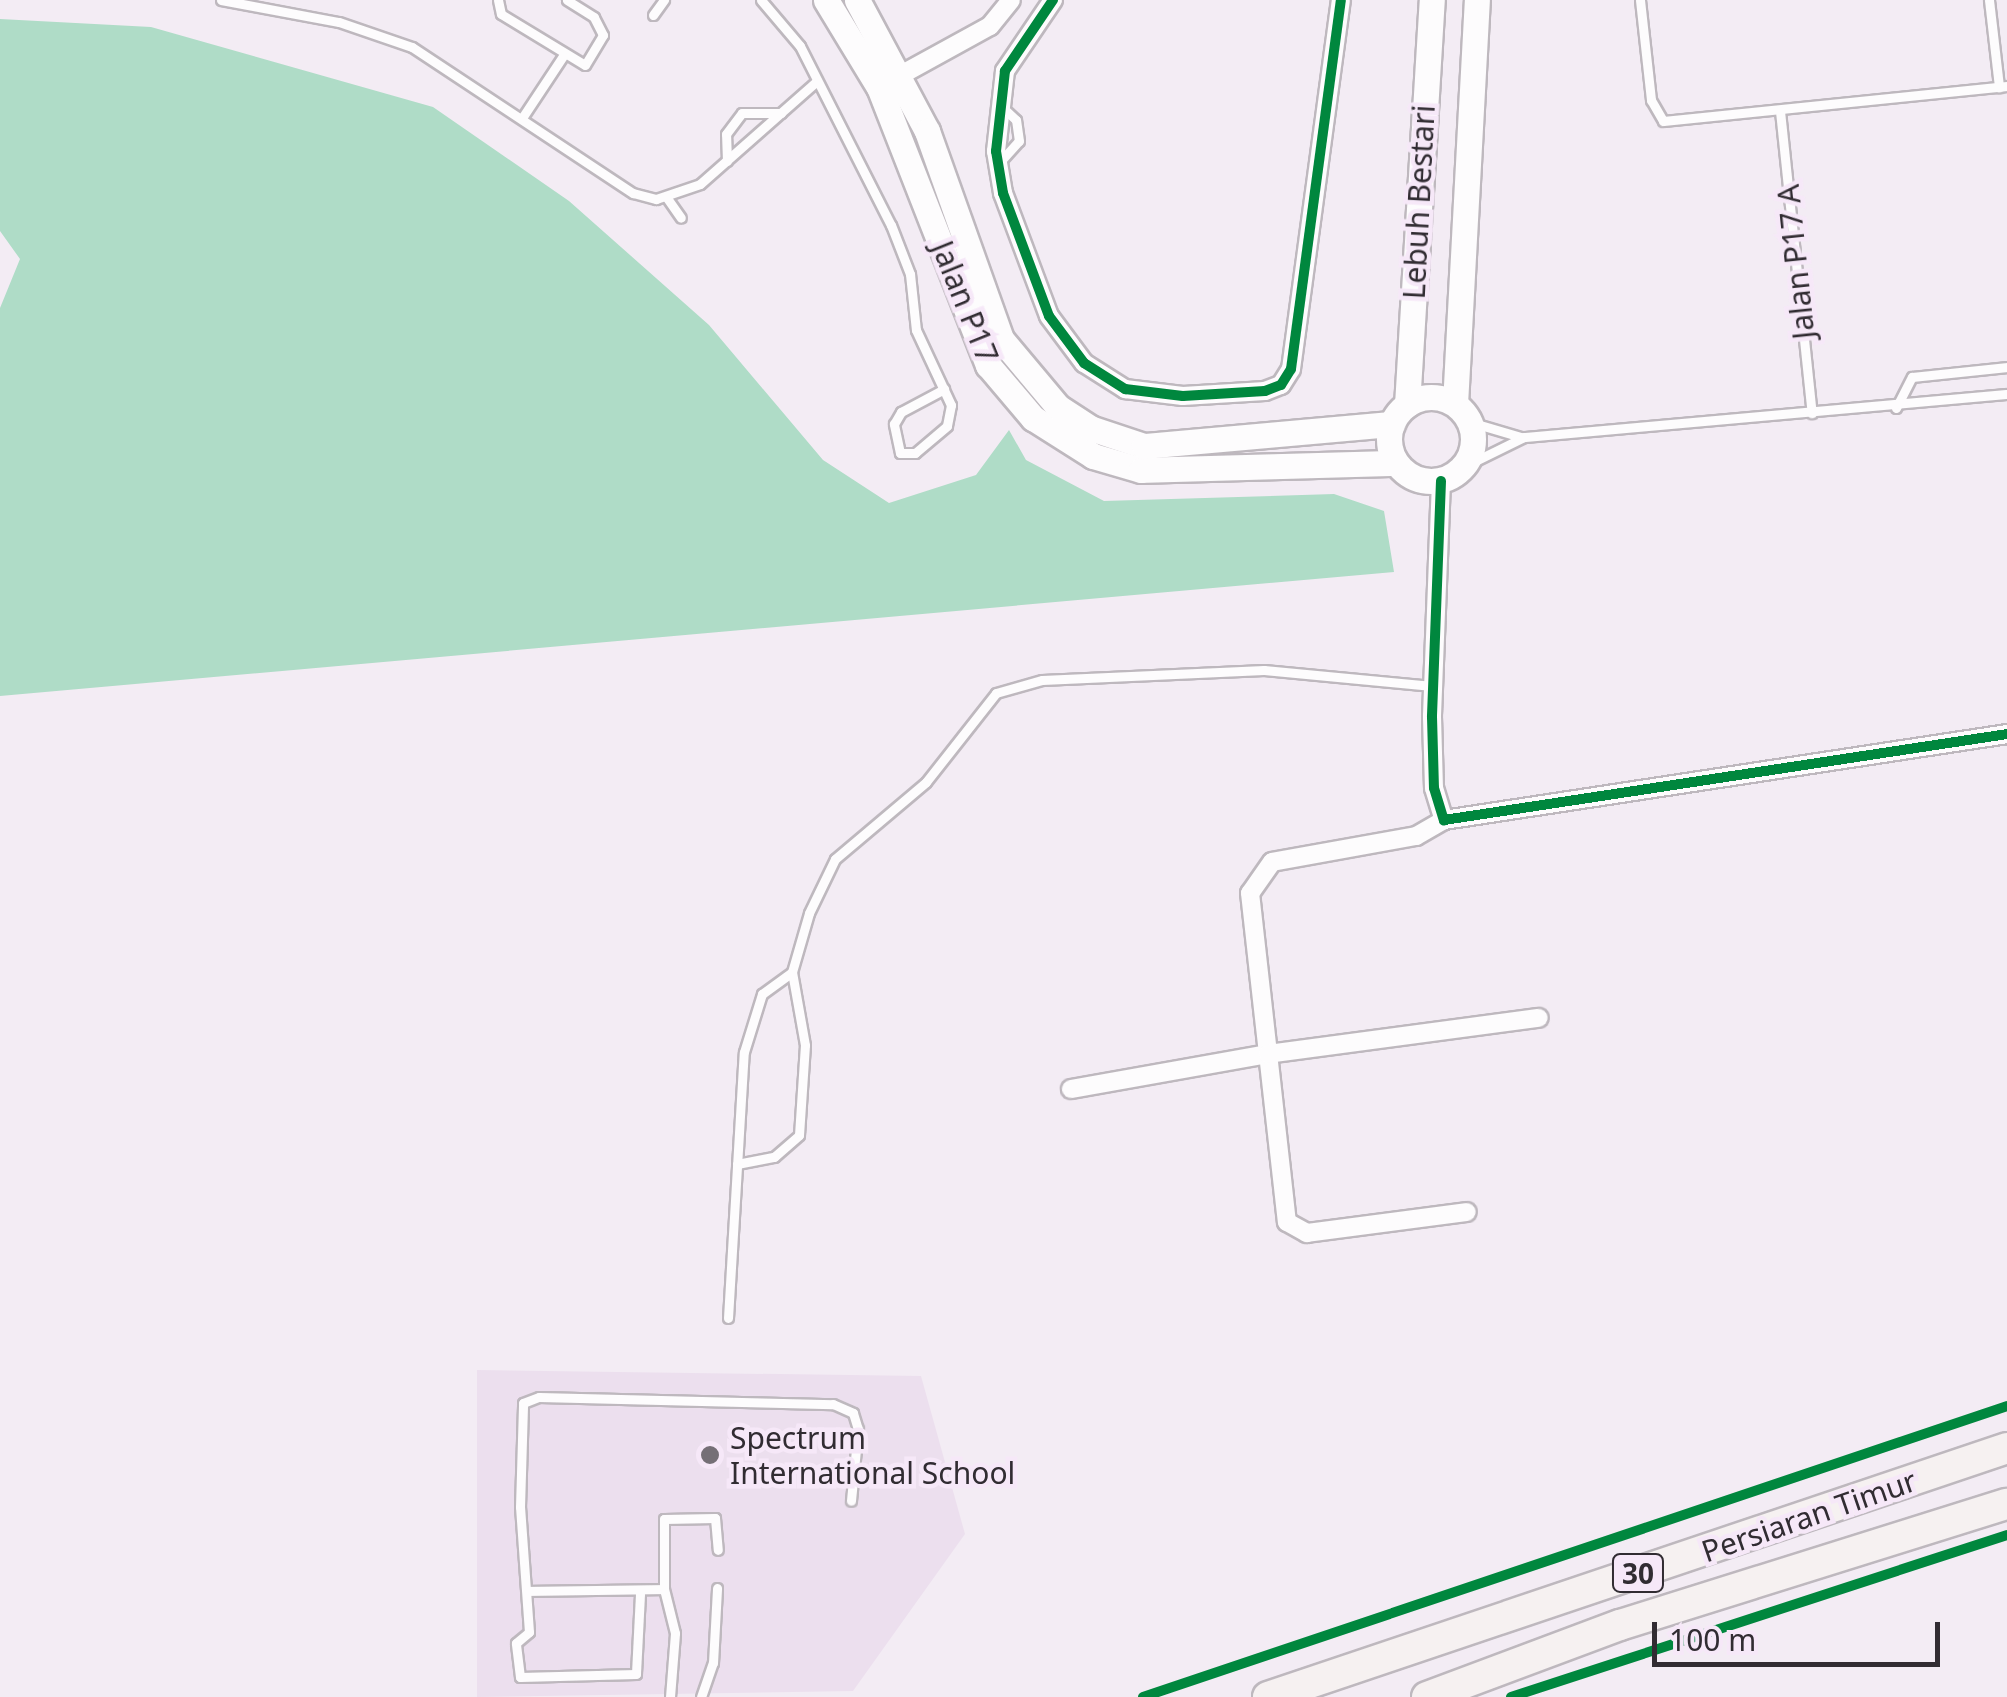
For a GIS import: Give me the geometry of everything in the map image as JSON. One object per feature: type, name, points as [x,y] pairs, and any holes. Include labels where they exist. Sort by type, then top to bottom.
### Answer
[{"type":"main road","name":"Persiaran Timur","points":[[1268,1697],[2007,1448]]},
{"type":"main road","name":"Persiaran Timur","points":[[1427,1697],[1620,1625],[2007,1504]]},
{"type":"street","name":"Jalan P17","points":[[826,0],[879,86],[988,366],[1010,396],[1067,444],[1114,464],[1175,473],[1396,462]]},
{"type":"street","name":"Jalan P17","points":[[856,0],[902,74],[1001,339],[1058,407],[1090,428],[1144,446],[1399,414]]},
{"type":"street","points":[[879,86],[990,26],[1011,0]]},
{"type":"street","points":[[1053,0],[1005,71],[999,106],[997,165],[1049,316],[1084,363],[1125,388],[1155,395],[1274,388],[1291,369],[1341,0]]},
{"type":"street","name":"Lebuh Bestari","points":[[1399,414],[1432,0]]},
{"type":"street","name":"Lebuh Bestari","points":[[1462,413],[1477,0]]},
{"type":"street","points":[[1444,820],[1434,788],[1434,687],[1452,474],[1474,441],[1462,413],[1422,398],[1399,414],[1396,462],[1414,478],[1452,474]]},
{"type":"street","points":[[1467,1212],[1307,1234],[1292,1228],[1284,1211],[1254,880],[1272,862],[1416,836],[1444,820],[2007,734]]},
{"type":"street","points":[[1072,1089],[1268,1054],[1539,1018]]},
{"type":"lane","points":[[221,0],[338,22],[412,47],[633,194],[667,198],[700,184],[817,82]]},
{"type":"lane","points":[[498,0],[501,14],[586,66],[603,35],[594,17],[567,0]]},
{"type":"lane","points":[[653,15],[664,0]]},
{"type":"lane","points":[[1640,0],[1651,100],[1662,121],[2003,87],[1989,0]]},
{"type":"lane","points":[[764,1],[800,46],[891,225],[910,274],[916,330],[944,389],[953,415],[947,426],[915,454],[900,454],[894,424],[902,412],[944,389]]},
{"type":"lane","points":[[522,118],[564,56]]},
{"type":"lane","name":"Jalan P17 A","points":[[1780,111],[1812,413]]},
{"type":"lane","points":[[727,160],[726,134],[742,113],[781,113]]},
{"type":"lane","points":[[667,198],[681,218]]},
{"type":"lane","points":[[1896,408],[1912,377],[2007,367]]},
{"type":"lane","points":[[1452,474],[1524,437],[1896,408],[2007,394]]},
{"type":"lane","points":[[1462,413],[1524,437]]},
{"type":"lane","points":[[737,1164],[774,1157],[800,1134],[805,1044],[792,972],[809,914],[835,859],[926,782],[996,693],[1042,680],[1264,670],[1434,687]]},
{"type":"lane","points":[[728,1318],[744,1052],[762,994],[792,972]]},
{"type":"lane","points":[[640,1594],[636,1674],[527,1680],[516,1670],[516,1643],[529,1632],[520,1417],[523,1403],[539,1397],[833,1404],[853,1413],[858,1429],[851,1501]]},
{"type":"lane","points":[[670,1697],[675,1633],[664,1590],[664,1519],[716,1518],[718,1550]]},
{"type":"lane","points":[[701,1697],[713,1664],[717,1588]]},
{"type":"lane","points":[[528,1591],[640,1594],[664,1590]]},
{"type":"shaded area","name":"Spectrum International School","points":[[477,1370],[921,1376],[965,1534],[853,1691],[477,1697]]},
{"type":"green space","points":[[0,19],[151,27],[433,107],[569,201],[709,325],[823,460],[889,503],[976,475],[1009,430],[1026,460],[1104,501],[1334,494],[1384,511],[1394,572],[0,696],[0,308],[20,259],[0,231]]},
{"type":"cycle path","points":[[1053,0],[1005,71],[996,151],[1003,193],[1049,316],[1084,363],[1125,389],[1183,396],[1265,391],[1281,385],[1291,369],[1341,0]]},
{"type":"cycle path","points":[[1441,481],[1432,717],[1434,788],[1444,820],[2007,734]]},
{"type":"cycle path","points":[[1143,1697],[2007,1406]]},
{"type":"cycle path","points":[[1511,1697],[2007,1535]]},
{"type":"place","name":"Spectrum International School","points":[[710,1455]]}]
